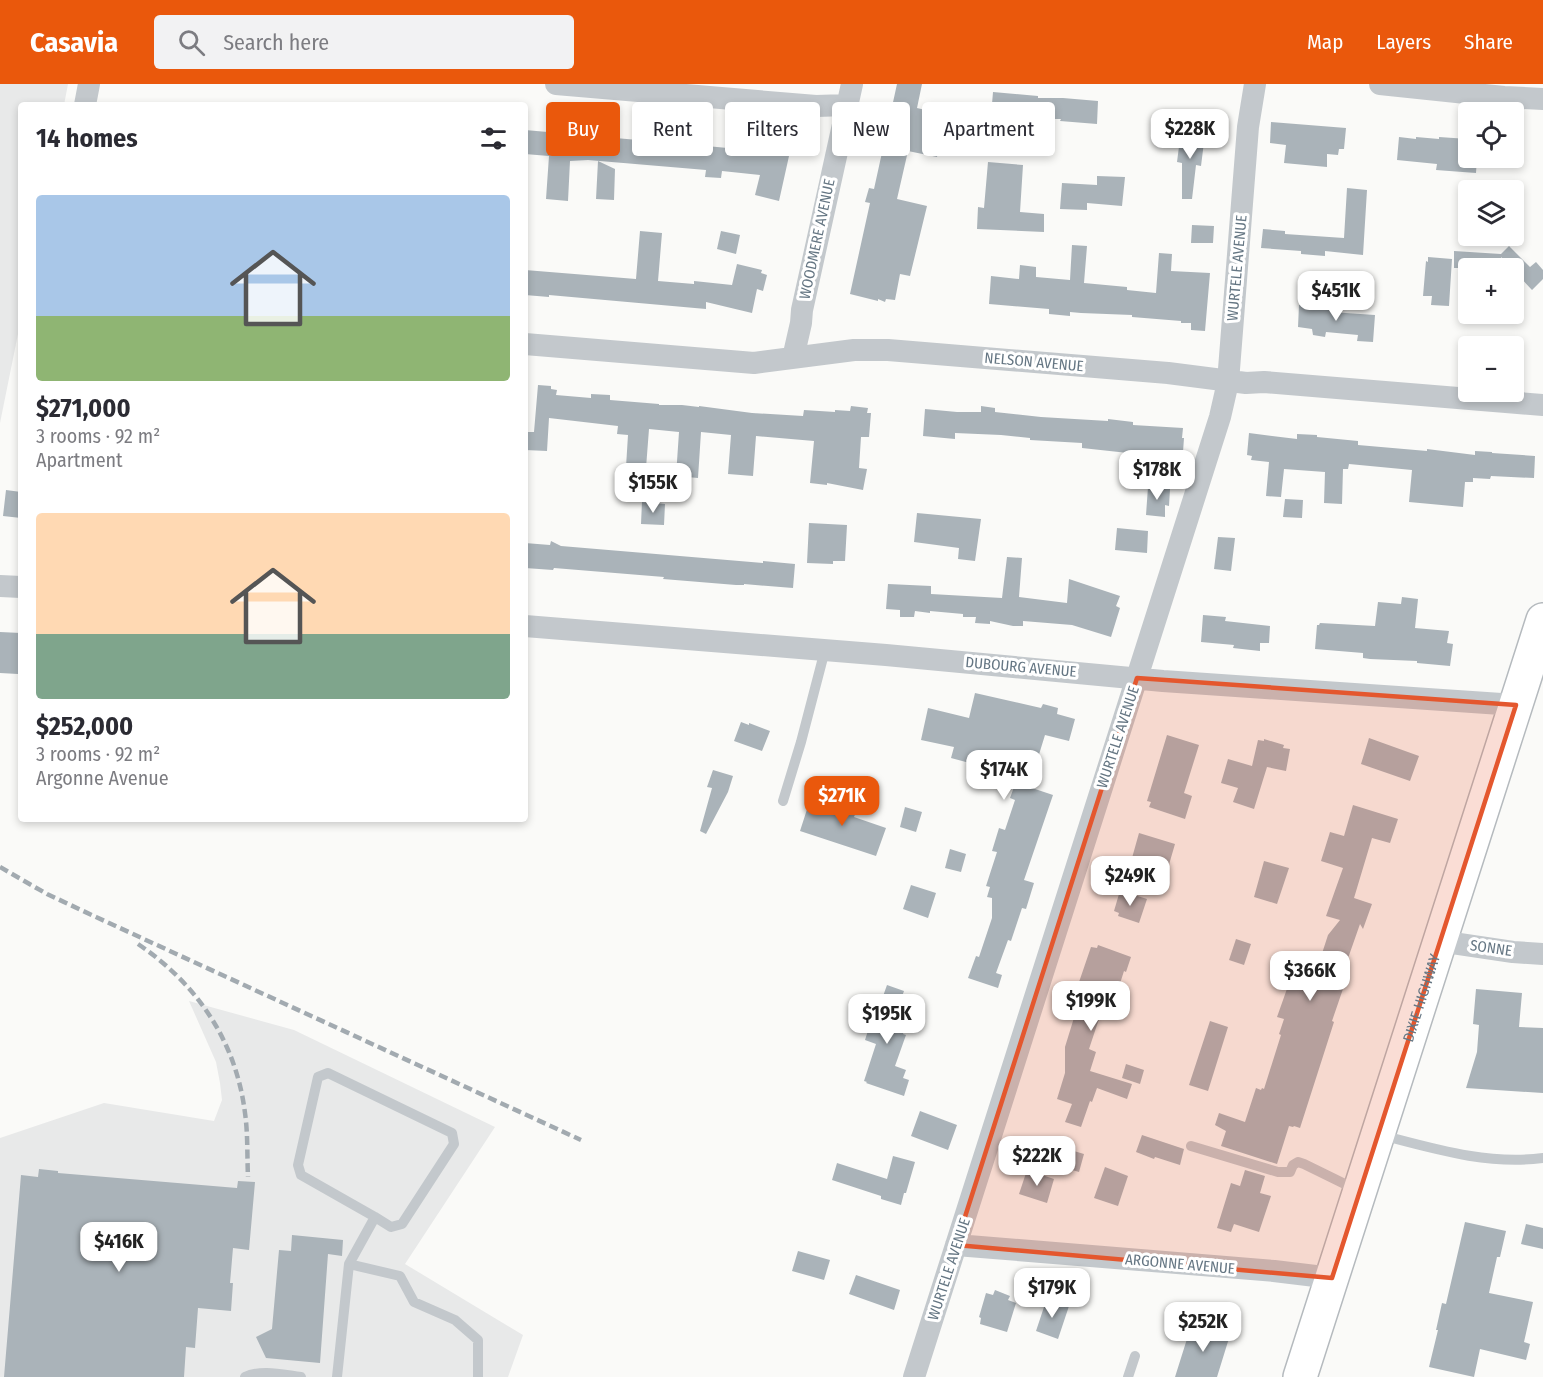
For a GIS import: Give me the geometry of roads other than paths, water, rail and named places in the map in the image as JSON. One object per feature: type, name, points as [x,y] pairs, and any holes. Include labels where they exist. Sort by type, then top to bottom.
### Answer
[{"type":"main road","name":"DIXIE HIGHWAY","points":[[1300,1377],[1516,705],[1536,666],[1543,620]]},
{"type":"street","points":[[86,102],[89,84]]},
{"type":"street","points":[[556,84],[816,106],[849,95]]},
{"type":"street","name":"WURTELE AVENUE","points":[[914,1377],[1220,417],[1228,382],[1248,127],[1256,84]]},
{"type":"street","points":[[1380,84],[1543,99]]},
{"type":"street","name":"WOODMERE AVENUE","points":[[793,358],[801,323],[801,310],[849,95]]},
{"type":"street","name":"NELSON AVENUE","points":[[528,344],[754,363],[854,350],[888,350],[1168,373],[1228,382],[1264,382],[1543,405]]},
{"type":"street","points":[[0,586],[18,587]]},
{"type":"street","name":"DUBOURG AVENUE","points":[[528,626],[1137,678],[1516,705]]},
{"type":"street","name":"SONNE","points":[[1439,941],[1543,954]]},
{"type":"street","name":"ARGONNE AVENUE","points":[[956,1245],[1274,1271],[1332,1278]]},
{"type":"lane","points":[[783,801],[825,650]]},
{"type":"lane","points":[[328,1073],[452,1133],[454,1144],[402,1224],[391,1227],[375,1216],[301,1175],[298,1165],[318,1077],[328,1073]]},
{"type":"lane","points":[[1378,1134],[1472,1157],[1498,1160],[1543,1158]]},
{"type":"lane","points":[[1191,1146],[1278,1172],[1290,1172],[1293,1165],[1298,1162],[1360,1191]]},
{"type":"lane","points":[[337,1377],[349,1264],[375,1216]]},
{"type":"lane","points":[[349,1264],[400,1276],[414,1302],[455,1320],[478,1340],[478,1377]]},
{"type":"lane","points":[[1128,1377],[1135,1356]]},
{"type":"lane","points":[[245,1377],[260,1373],[301,1377]]},
{"type":"railway","points":[[0,867],[47,894],[581,1140]]},
{"type":"railway","points":[[138,944],[178,977],[195,996],[223,1038],[240,1087],[246,1121],[248,1177]]}]
